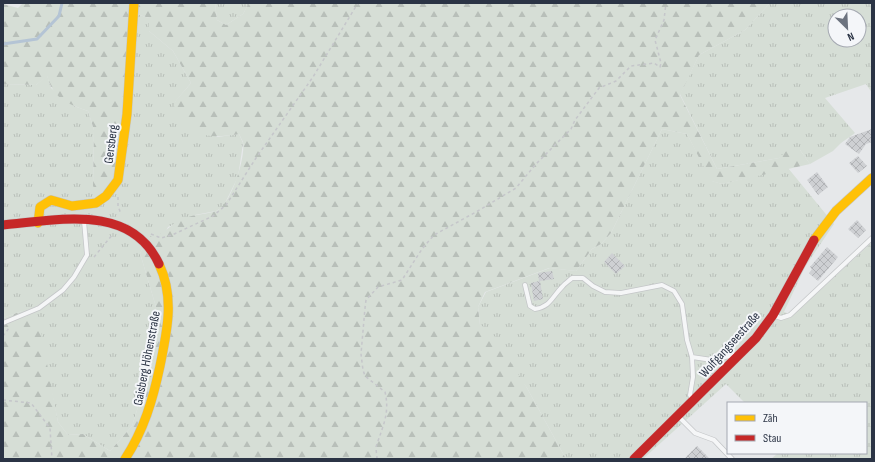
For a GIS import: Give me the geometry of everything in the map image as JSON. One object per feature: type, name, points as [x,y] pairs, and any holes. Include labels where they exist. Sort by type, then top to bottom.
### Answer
[{"type":"main road","name":"Gersberg","points":[[38,223],[40,208],[46,202],[57,201],[68,206],[92,204],[106,196],[116,182],[120,173],[127,114],[134,3]]},
{"type":"main road","name":"Wolfgangseestraße","points":[[634,459],[756,338],[773,315],[810,245],[836,211],[872,178]]},
{"type":"main road","name":"Gaisberg Höhenstraße","points":[[3,225],[100,221],[122,226],[141,239],[155,255],[166,283],[169,309],[166,337],[153,397],[142,430],[125,459]]},
{"type":"lane","points":[[3,322],[28,314],[43,306],[63,290],[74,277],[87,255],[84,221]]},
{"type":"lane","points":[[773,315],[781,318],[790,315],[872,238]]},
{"type":"lane","points":[[525,285],[530,306],[535,309],[543,308],[551,302],[561,287],[572,278],[583,278],[593,286],[605,292],[621,293],[662,285],[674,291],[682,304],[687,340],[692,357],[693,377],[690,395],[694,401]]},
{"type":"lane","points":[[692,357],[712,360],[733,354],[738,357]]},
{"type":"lane","points":[[678,416],[695,433],[714,440],[727,454]]},
{"type":"path","points":[[146,231],[161,238],[167,237],[213,216],[226,205],[256,158],[314,77],[358,3]]},
{"type":"path","points":[[377,459],[376,445],[386,420],[388,408],[385,392],[365,376],[363,370],[362,334],[366,300],[378,287],[402,280],[422,249],[434,235],[516,188],[539,160],[571,129],[575,120],[599,88],[616,81],[631,66],[654,63],[660,67],[661,63],[654,40],[664,20],[666,3]]},
{"type":"path","points":[[92,261],[122,226],[123,218],[118,208],[119,189],[116,182]]},
{"type":"path","points":[[3,400],[31,403],[50,428],[52,459]]},
{"type":"green space","points":[[23,3],[215,3],[217,20],[226,25],[243,14],[249,3],[770,3],[745,30],[699,55],[680,95],[717,169],[779,158],[790,147],[800,150],[810,164],[722,184],[711,181],[687,134],[662,129],[611,233],[601,244],[592,249],[576,271],[549,268],[485,292],[478,307],[480,325],[491,331],[527,388],[566,459],[3,459],[3,318],[22,311],[39,321],[58,422],[68,435],[83,434],[110,451],[132,426],[144,388],[156,307],[140,253],[152,234],[164,232],[176,222],[184,218],[216,211],[221,208],[227,201],[236,181],[243,149],[243,142],[239,134],[221,136],[205,135],[198,133],[184,124],[178,116],[174,104],[191,83],[173,51],[149,31],[149,18],[131,12],[125,109],[115,175],[103,191],[97,192],[93,186],[94,130],[88,111],[67,102],[57,95],[53,90],[47,76],[36,85],[3,84],[3,4],[18,8]]},
{"type":"green space","points":[[215,3],[249,3],[243,14],[226,25],[217,20]]},
{"type":"green space","points":[[770,3],[872,3],[872,93],[866,84],[825,98],[855,133],[833,151],[810,164],[800,150],[779,158],[717,169],[680,94],[699,55],[745,30]]},
{"type":"green space","points":[[131,12],[149,18],[149,31],[173,51],[191,83],[175,102],[217,137],[239,134],[243,143],[238,177],[223,207],[216,211],[195,215],[168,227],[165,233],[160,235],[152,235],[140,253],[156,307],[144,388],[132,426],[110,451],[83,434],[68,435],[58,422],[51,388],[22,311],[3,318],[3,84],[36,85],[47,75],[51,88],[74,106],[88,111],[94,130],[93,186]]},
{"type":"green space","points":[[662,129],[687,134],[712,181],[722,184],[788,168],[834,224],[805,267],[784,312],[793,315],[872,242],[872,459],[771,459],[777,454],[867,454],[867,402],[744,402],[726,384],[643,459],[566,459],[527,388],[480,325],[478,307],[486,292],[550,268],[576,271],[592,249],[601,244],[611,233]]},
{"type":"building","points":[[872,129],[872,142],[866,144],[859,154],[845,144],[850,137]]},
{"type":"building","points":[[858,156],[867,166],[858,173],[849,163]]},
{"type":"building","points":[[817,172],[828,187],[818,195],[807,180]]},
{"type":"building","points":[[857,220],[866,230],[858,238],[848,229]]},
{"type":"building","points":[[827,247],[838,257],[818,281],[809,273],[812,269],[810,267]]},
{"type":"building","points":[[612,253],[625,266],[616,274],[604,262]]},
{"type":"building","points":[[552,271],[554,279],[540,281],[543,299],[534,301],[531,283],[539,281],[538,273]]},
{"type":"building","points":[[697,446],[710,459],[684,459]]},
{"type":"waterway","points":[[3,44],[37,39],[59,16],[62,3]]},
{"type":"traffic: slow","points":[[38,223],[40,207],[51,200],[72,206],[96,203],[106,196],[118,180],[127,114],[134,3]]},
{"type":"traffic: slow","points":[[814,240],[836,211],[872,178]]},
{"type":"traffic: slow","points":[[125,459],[143,426],[151,402],[165,340],[168,315],[167,289],[159,264]]},
{"type":"traffic: jam","points":[[3,225],[69,219],[91,220],[112,224],[131,231],[147,245],[159,264]]},
{"type":"traffic: jam","points":[[634,459],[756,338],[773,315],[814,240]]}]
